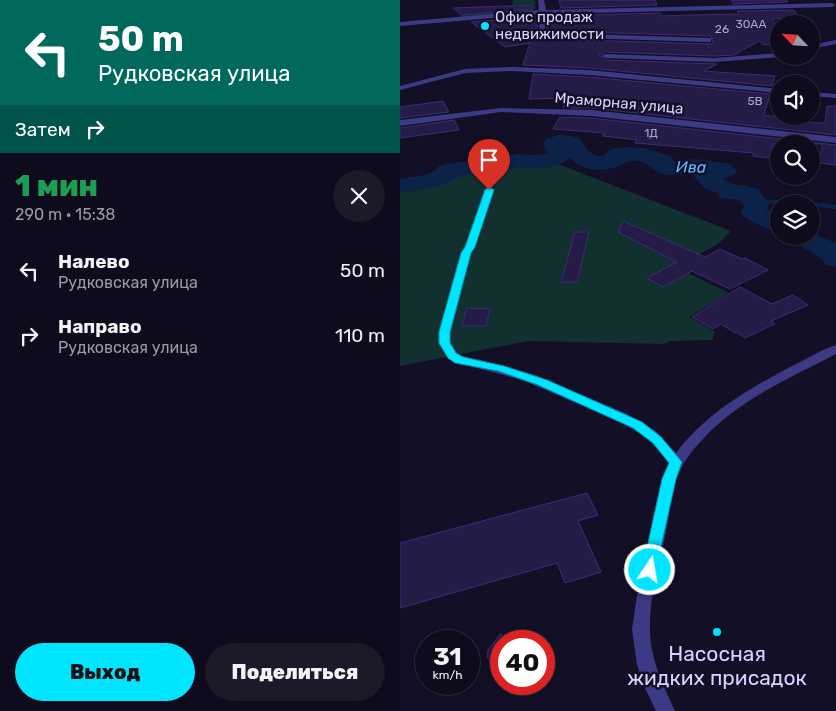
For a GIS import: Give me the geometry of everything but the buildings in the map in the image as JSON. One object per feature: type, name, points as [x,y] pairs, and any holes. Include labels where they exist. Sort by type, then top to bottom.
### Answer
[{"type":"street","points":[[541,0],[543,12],[542,31],[546,35],[708,40]]},
{"type":"street","points":[[400,24],[543,12],[832,5]]},
{"type":"street","points":[[820,46],[836,42]]},
{"type":"street","points":[[605,56],[713,61],[770,57]]},
{"type":"street","name":"Мраморная улица","points":[[400,88],[429,82],[461,72],[526,70],[599,73],[770,90]]},
{"type":"street","points":[[820,95],[836,96]]},
{"type":"street","name":"Мраморная улица","points":[[400,123],[492,111],[550,110],[712,125],[836,140]]},
{"type":"street","points":[[489,190],[470,247],[466,253],[444,332],[444,343],[452,355],[459,360],[500,368],[527,377],[620,416],[651,434],[676,462]]},
{"type":"street","points":[[666,711],[646,665],[642,629],[646,589],[669,479],[676,462],[696,436],[732,406],[836,349]]},
{"type":"green space","points":[[513,0],[535,0],[536,8],[532,11],[460,18],[459,15],[512,10]]},
{"type":"green space","points":[[550,161],[731,231],[718,244],[676,267],[729,293],[689,317],[714,331],[713,340],[670,341],[664,344],[528,341],[400,366],[400,182]]},
{"type":"waterway","name":"Ива","points":[[400,186],[436,179],[446,175],[447,171],[516,161],[535,162],[557,158],[560,155],[554,144],[562,141],[571,143],[585,160],[600,164],[610,162],[619,154],[629,154],[645,155],[663,161],[665,166],[669,168],[696,166],[723,169],[725,171],[723,172],[708,171],[702,173],[713,184],[726,188],[729,193],[743,192],[749,194],[752,201],[757,204],[753,213],[770,219]]},
{"type":"waterway","points":[[754,202],[770,202]]},
{"type":"waterway","points":[[820,205],[836,207]]},
{"type":"waterway","points":[[817,245],[833,251],[836,259]]},
{"type":"place","name":"Офис продаж недвижимости","points":[[485,26]]},
{"type":"place","name":"Насосная жидких присадок","points":[[717,632]]},
{"type":"route","points":[[489,190],[470,247],[466,253],[444,332],[444,343],[452,355],[459,360],[500,368],[542,383],[598,406],[637,425],[657,440],[676,462],[669,479],[650,570]]}]
